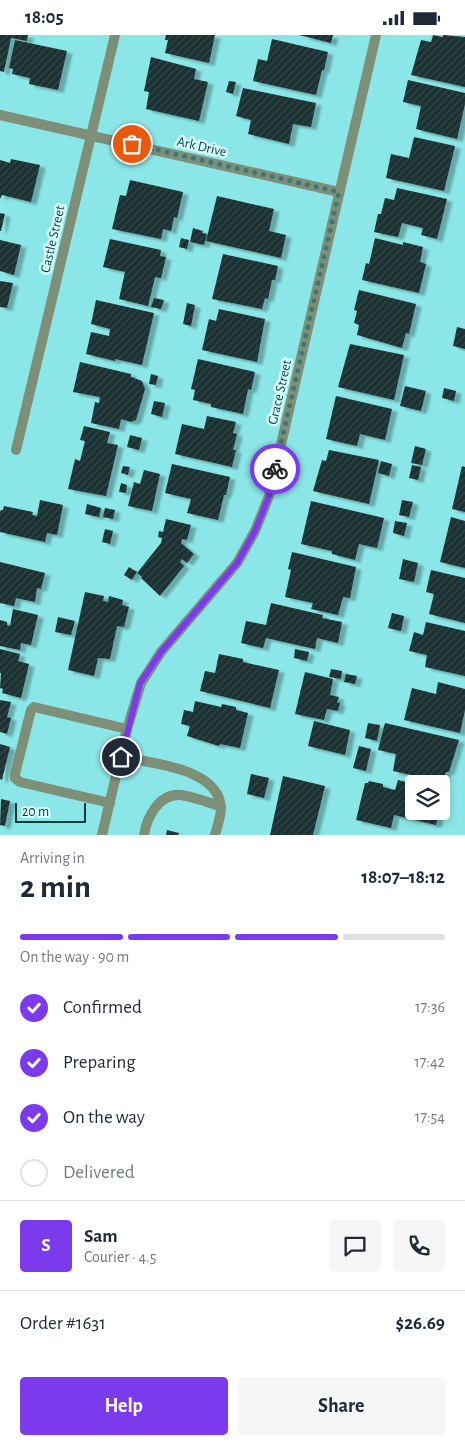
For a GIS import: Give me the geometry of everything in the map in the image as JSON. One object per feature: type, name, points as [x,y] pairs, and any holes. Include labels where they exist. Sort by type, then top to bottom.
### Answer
[{"type":"street","name":"Castle Street","points":[[16,450],[114,35]]},
{"type":"street","name":"Grace Street","points":[[102,835],[140,683],[161,652],[237,563],[269,496],[376,35]]},
{"type":"street","name":"Ark Drive","points":[[0,115],[91,134],[339,192]]},
{"type":"street","points":[[110,803],[20,782],[15,779],[15,774],[34,707],[127,729]]},
{"type":"street","points":[[121,757],[170,767],[200,777],[216,791],[221,809],[215,835]]},
{"type":"street","points":[[144,835],[146,823],[152,811],[161,801],[170,796],[180,795],[220,806]]},
{"type":"building","points":[[0,35],[28,35],[27,41],[11,38],[4,72],[0,71]]},
{"type":"building","points":[[166,35],[215,35],[209,63],[165,53],[168,40],[165,40]]},
{"type":"building","points":[[299,35],[333,35],[331,43]]},
{"type":"building","points":[[433,35],[465,37],[465,87],[411,75],[421,40],[431,42]]},
{"type":"building","points":[[272,39],[328,52],[316,95],[253,81],[258,59],[267,61]]},
{"type":"building","points":[[15,40],[67,51],[58,90],[29,84],[30,78],[12,74],[13,69],[9,68]]},
{"type":"building","points":[[151,57],[196,69],[194,79],[208,82],[199,121],[146,109],[149,92],[144,91]]},
{"type":"building","points":[[408,80],[465,93],[465,104],[457,139],[416,129],[421,106],[403,102]]},
{"type":"building","points":[[229,81],[236,82],[233,94],[226,92]]},
{"type":"building","points":[[243,88],[316,103],[311,127],[293,124],[289,144],[248,134],[251,120],[236,116]]},
{"type":"building","points":[[414,137],[455,146],[444,191],[386,178],[391,154],[409,158]]},
{"type":"building","points":[[11,159],[40,165],[31,202],[2,195],[0,199],[0,160],[10,163]]},
{"type":"building","points":[[130,180],[183,192],[177,218],[174,217],[171,231],[163,229],[161,239],[112,229],[120,195],[126,196]]},
{"type":"building","points":[[397,188],[447,199],[437,239],[421,235],[423,228],[402,223],[398,237],[374,232],[378,214],[381,214],[385,198],[394,200]]},
{"type":"building","points":[[217,196],[274,209],[269,231],[286,235],[281,258],[206,241]]},
{"type":"building","points":[[0,213],[5,214],[1,231],[0,231]]},
{"type":"building","points":[[193,228],[207,234],[204,245],[190,242]]},
{"type":"building","points":[[181,238],[189,240],[187,249],[179,247]]},
{"type":"building","points":[[375,238],[403,245],[403,242],[423,247],[420,262],[426,264],[419,293],[362,280],[366,263],[369,264]]},
{"type":"building","points":[[110,239],[161,250],[160,256],[166,257],[161,278],[155,277],[148,306],[119,299],[125,272],[103,267]]},
{"type":"building","points":[[0,240],[21,245],[14,275],[0,271]]},
{"type":"building","points":[[223,254],[278,266],[275,280],[272,280],[268,299],[265,298],[262,309],[212,299]]},
{"type":"building","points":[[0,281],[13,283],[7,308],[0,307]]},
{"type":"building","points":[[359,290],[416,304],[409,334],[406,333],[402,348],[357,335],[359,325],[354,323],[357,311],[354,310]]},
{"type":"building","points":[[154,298],[164,300],[161,309],[151,307]]},
{"type":"building","points":[[96,300],[154,313],[142,365],[86,354],[91,332],[109,336],[110,329],[91,324]]},
{"type":"building","points":[[187,303],[195,305],[191,326],[183,324]]},
{"type":"building","points":[[219,309],[265,319],[257,362],[202,350],[209,319],[216,321]]},
{"type":"building","points":[[457,327],[465,329],[465,349],[453,346]]},
{"type":"building","points":[[350,344],[404,355],[394,400],[338,387]]},
{"type":"building","points":[[198,359],[255,372],[251,390],[248,389],[243,414],[211,407],[211,404],[193,400],[195,390],[191,389]]},
{"type":"building","points":[[80,362],[131,374],[131,377],[142,381],[145,389],[136,420],[131,422],[121,419],[119,429],[91,423],[95,402],[99,403],[100,397],[73,392]]},
{"type":"building","points":[[151,374],[158,376],[156,385],[149,384]]},
{"type":"building","points":[[405,386],[426,391],[421,411],[400,406]]},
{"type":"building","points":[[444,388],[456,391],[454,401],[442,398]]},
{"type":"building","points":[[336,396],[392,409],[385,440],[360,434],[357,446],[326,439]]},
{"type":"building","points":[[154,401],[165,403],[162,417],[151,414]]},
{"type":"building","points":[[207,416],[236,422],[233,433],[237,434],[233,450],[236,450],[232,467],[175,454],[182,424],[204,429]]},
{"type":"building","points":[[84,426],[110,432],[107,443],[118,445],[106,496],[68,489],[75,459],[80,461],[85,441],[80,440]]},
{"type":"building","points":[[130,435],[142,438],[139,450],[127,447]]},
{"type":"building","points":[[415,446],[426,449],[422,465],[411,463]]},
{"type":"building","points":[[329,450],[379,460],[369,504],[313,491],[322,460],[326,461]]},
{"type":"building","points":[[381,461],[392,464],[389,476],[378,473]]},
{"type":"building","points":[[172,464],[230,477],[218,520],[187,513],[191,499],[165,493]]},
{"type":"building","points":[[412,465],[421,467],[418,480],[409,478]]},
{"type":"building","points":[[123,466],[130,467],[128,475],[121,473]]},
{"type":"building","points":[[462,466],[465,467],[465,512],[452,509]]},
{"type":"building","points":[[144,470],[160,474],[152,511],[128,506],[134,482],[140,484]]},
{"type":"building","points":[[121,483],[127,485],[126,493],[119,492]]},
{"type":"building","points":[[40,500],[63,505],[57,535],[47,533],[45,542],[0,532],[0,512],[4,506],[33,512],[32,515],[37,516]]},
{"type":"building","points":[[402,500],[413,502],[409,517],[399,515]]},
{"type":"building","points":[[311,501],[384,518],[377,548],[359,544],[355,560],[332,554],[332,551],[301,544]]},
{"type":"building","points":[[87,504],[101,508],[99,517],[85,514]]},
{"type":"building","points":[[105,508],[115,510],[113,519],[103,517]]},
{"type":"building","points":[[451,517],[465,521],[465,568],[440,562]]},
{"type":"building","points":[[166,519],[191,525],[187,540],[182,539],[181,543],[194,554],[187,563],[182,559],[180,562],[184,566],[160,596],[137,573],[161,543],[162,538],[158,537],[159,531],[163,532]]},
{"type":"building","points":[[395,521],[407,523],[404,536],[393,533]]},
{"type":"building","points":[[105,529],[113,531],[110,544],[102,542]]},
{"type":"building","points":[[292,552],[356,567],[350,598],[343,597],[338,615],[311,609],[313,603],[285,597],[291,570],[288,569]]},
{"type":"building","points":[[403,559],[418,563],[414,582],[399,579]]},
{"type":"building","points":[[0,562],[45,573],[41,589],[37,588],[35,602],[16,598],[14,606],[0,603]]},
{"type":"building","points":[[129,567],[137,572],[132,580],[124,575]]},
{"type":"building","points":[[431,570],[465,578],[465,623],[429,614],[434,594],[426,592]]},
{"type":"building","points":[[85,592],[104,596],[103,601],[108,602],[109,596],[123,600],[122,605],[129,607],[124,627],[117,626],[110,659],[98,658],[94,676],[68,670]]},
{"type":"building","points":[[271,603],[323,615],[322,618],[342,622],[338,643],[317,638],[315,649],[266,638],[263,648],[241,643],[246,621],[266,625]]},
{"type":"building","points":[[13,609],[38,615],[31,645],[21,643],[20,650],[0,646],[0,620],[7,622],[7,625],[10,626]]},
{"type":"building","points":[[392,613],[404,616],[401,631],[388,628]]},
{"type":"building","points":[[58,617],[75,621],[71,635],[55,632]]},
{"type":"building","points":[[426,622],[465,631],[465,676],[425,667],[427,655],[409,651],[414,632],[423,635]]},
{"type":"building","points":[[0,649],[20,654],[18,661],[29,664],[21,698],[2,693],[3,689],[0,688]]},
{"type":"building","points":[[295,649],[309,652],[307,661],[294,658]]},
{"type":"building","points":[[219,654],[243,659],[243,662],[279,670],[270,708],[200,691],[205,671],[215,673]]},
{"type":"building","points":[[331,669],[342,671],[341,679],[329,677]]},
{"type":"building","points":[[305,672],[333,679],[330,695],[339,697],[337,702],[340,703],[338,711],[327,709],[324,720],[295,714]]},
{"type":"building","points":[[346,674],[357,676],[355,684],[344,682]]},
{"type":"building","points":[[438,682],[465,689],[465,710],[460,733],[404,720],[412,688],[436,694]]},
{"type":"building","points":[[0,700],[11,702],[7,717],[11,718],[7,734],[0,732]]},
{"type":"building","points":[[195,701],[221,707],[222,704],[236,707],[236,710],[248,713],[240,748],[220,744],[219,746],[187,736],[190,726],[181,724],[184,710],[193,712]]},
{"type":"building","points":[[314,721],[350,730],[345,755],[308,746]]},
{"type":"building","points":[[368,723],[380,725],[377,741],[365,738]]},
{"type":"building","points":[[385,723],[459,740],[449,772],[446,772],[445,775],[411,775],[393,771],[396,754],[378,750]]},
{"type":"building","points":[[0,744],[10,747],[2,780],[0,779]]},
{"type":"building","points":[[359,746],[371,749],[366,771],[353,768]]},
{"type":"building","points":[[251,774],[269,778],[264,798],[247,794]]},
{"type":"building","points":[[283,776],[325,786],[313,835],[270,835]]},
{"type":"building","points":[[398,780],[405,782],[405,818],[394,815],[391,828],[356,820],[365,783],[369,781],[383,784],[383,787],[395,790]]},
{"type":"building","points":[[1,799],[10,801],[5,826],[0,825]]},
{"type":"building","points":[[415,820],[437,820],[436,825]]},
{"type":"building","points":[[167,830],[179,833],[178,835],[166,835]]},
{"type":"way so far","points":[[132,144],[339,192],[275,469]]},
{"type":"route","points":[[121,757],[140,683],[161,652],[237,563],[255,531],[269,496],[275,469]]}]
